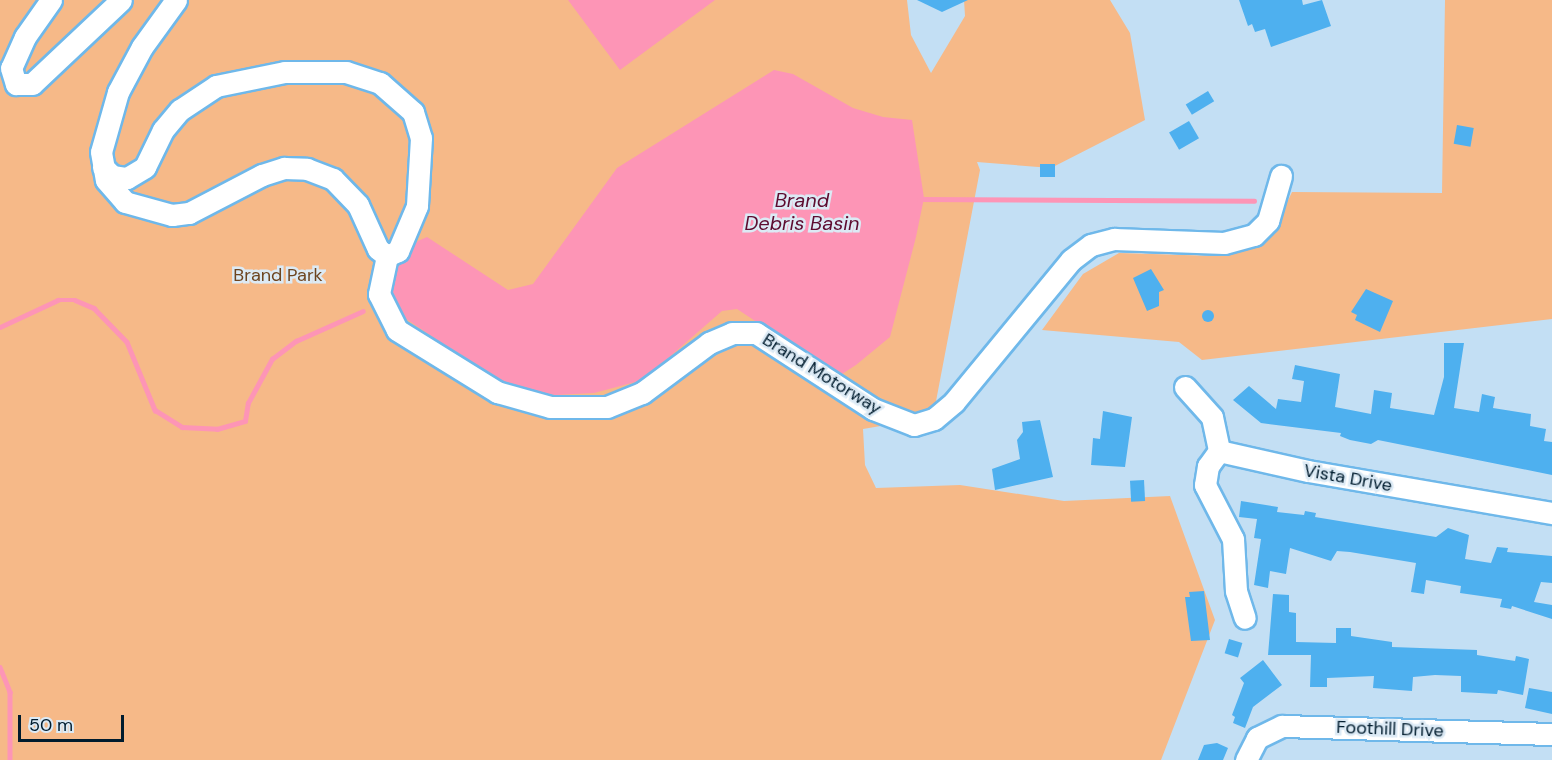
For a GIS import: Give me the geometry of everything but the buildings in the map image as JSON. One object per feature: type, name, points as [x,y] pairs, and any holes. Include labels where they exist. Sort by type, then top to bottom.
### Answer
[{"type":"street","points":[[51,0],[25,37],[11,68],[16,84],[32,84],[121,0]]},
{"type":"street","points":[[176,0],[142,47],[118,92],[101,152],[106,180],[125,202],[172,215],[189,213],[262,175],[284,168],[307,169],[333,179],[358,205],[378,249],[387,256]]},
{"type":"street","name":"Brand Motorway","points":[[103,168],[112,176],[127,178],[145,167],[163,130],[180,110],[216,86],[285,72],[346,72],[380,83],[413,112],[421,138],[417,206],[398,251],[387,256],[379,294],[397,330],[497,392],[550,407],[607,407],[642,393],[709,343],[732,333],[756,333],[873,409],[914,425],[934,419],[954,402],[1071,260],[1091,245],[1114,239],[1224,243],[1254,235],[1268,221],[1281,176]]},
{"type":"street","points":[[1185,387],[1212,417],[1219,451],[1208,466],[1205,485],[1233,539],[1236,591],[1245,618]]},
{"type":"street","name":"Vista Drive","points":[[1219,451],[1331,476],[1552,513]]},
{"type":"street","name":"Foothill Drive","points":[[1246,760],[1257,738],[1282,726],[1552,734]]},
{"type":"green space","name":"Brand Park","points":[[0,0],[907,0],[911,35],[931,73],[965,16],[964,0],[1110,0],[1130,33],[1145,120],[1051,168],[977,162],[980,170],[933,417],[863,429],[865,465],[876,488],[960,485],[1064,501],[1170,496],[1215,620],[1161,760],[0,760]]},
{"type":"green space","points":[[1445,0],[1552,0],[1552,319],[1202,360],[1179,342],[1042,330],[1083,274],[1119,253],[1216,256],[1271,236],[1292,192],[1442,193]]},
{"type":"water","points":[[568,0],[715,0],[620,70]]},
{"type":"water","name":"Brand Debris Basin","points":[[774,70],[793,74],[853,108],[883,117],[912,120],[924,198],[890,337],[839,376],[737,309],[722,311],[643,380],[594,393],[555,395],[527,391],[490,376],[402,316],[391,299],[392,279],[402,257],[418,241],[427,237],[508,290],[533,284],[617,168]]},
{"type":"waterway","points":[[919,199],[1254,201]]},
{"type":"waterway","points":[[0,327],[58,300],[75,300],[94,308],[127,342],[155,410],[182,427],[217,429],[245,421],[248,403],[272,359],[296,341],[363,311]]},
{"type":"waterway","points":[[0,667],[10,692],[10,760]]}]
